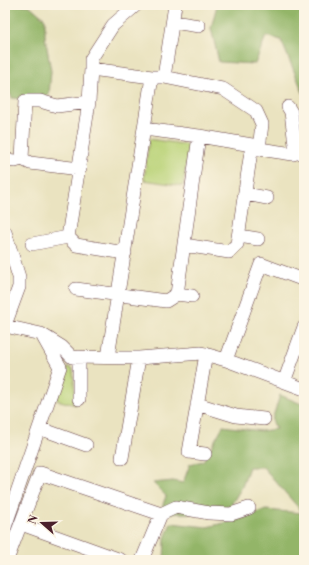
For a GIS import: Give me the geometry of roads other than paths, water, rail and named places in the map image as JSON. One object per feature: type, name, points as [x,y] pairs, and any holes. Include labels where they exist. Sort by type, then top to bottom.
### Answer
[{"type":"street","points":[[68,237],[80,169],[89,102],[91,58],[113,24],[136,5]]},
{"type":"street","points":[[108,357],[144,129],[173,22],[175,5]]},
{"type":"street","points":[[173,22],[199,26]]},
{"type":"street","points":[[91,69],[158,77],[223,88],[256,111],[262,124],[245,194],[237,244],[229,252],[184,244]]},
{"type":"street","points":[[22,158],[25,101],[40,101],[57,106],[89,102]]},
{"type":"street","points":[[144,129],[199,136],[256,147],[300,152],[291,112],[288,106]]},
{"type":"street","points":[[177,294],[199,136]]},
{"type":"street","points":[[5,158],[6,160],[15,161],[22,158]]},
{"type":"street","points":[[22,158],[30,163],[80,169]]},
{"type":"street","points":[[245,194],[267,198]]},
{"type":"street","points":[[5,232],[19,277],[19,287],[6,329],[41,334],[62,347],[72,357],[139,358],[201,353],[206,354],[304,389]]},
{"type":"street","points":[[239,236],[258,239]]},
{"type":"street","points":[[68,237],[76,245],[125,253]]},
{"type":"street","points":[[32,244],[68,237]]},
{"type":"street","points":[[226,360],[261,264],[304,280]]},
{"type":"street","points":[[76,289],[166,301],[177,294],[192,296]]},
{"type":"street","points":[[284,382],[304,327]]},
{"type":"street","points":[[5,527],[60,367],[41,334]]},
{"type":"street","points":[[205,454],[189,452],[206,354]]},
{"type":"street","points":[[79,357],[79,399]]},
{"type":"street","points":[[122,458],[139,358]]},
{"type":"street","points":[[198,404],[236,416],[264,419]]},
{"type":"street","points":[[39,428],[86,445]]},
{"type":"street","points":[[7,560],[40,473],[161,514]]},
{"type":"street","points":[[142,560],[161,514],[176,507],[209,513],[231,514],[249,508]]},
{"type":"street","points":[[21,524],[121,560]]}]
